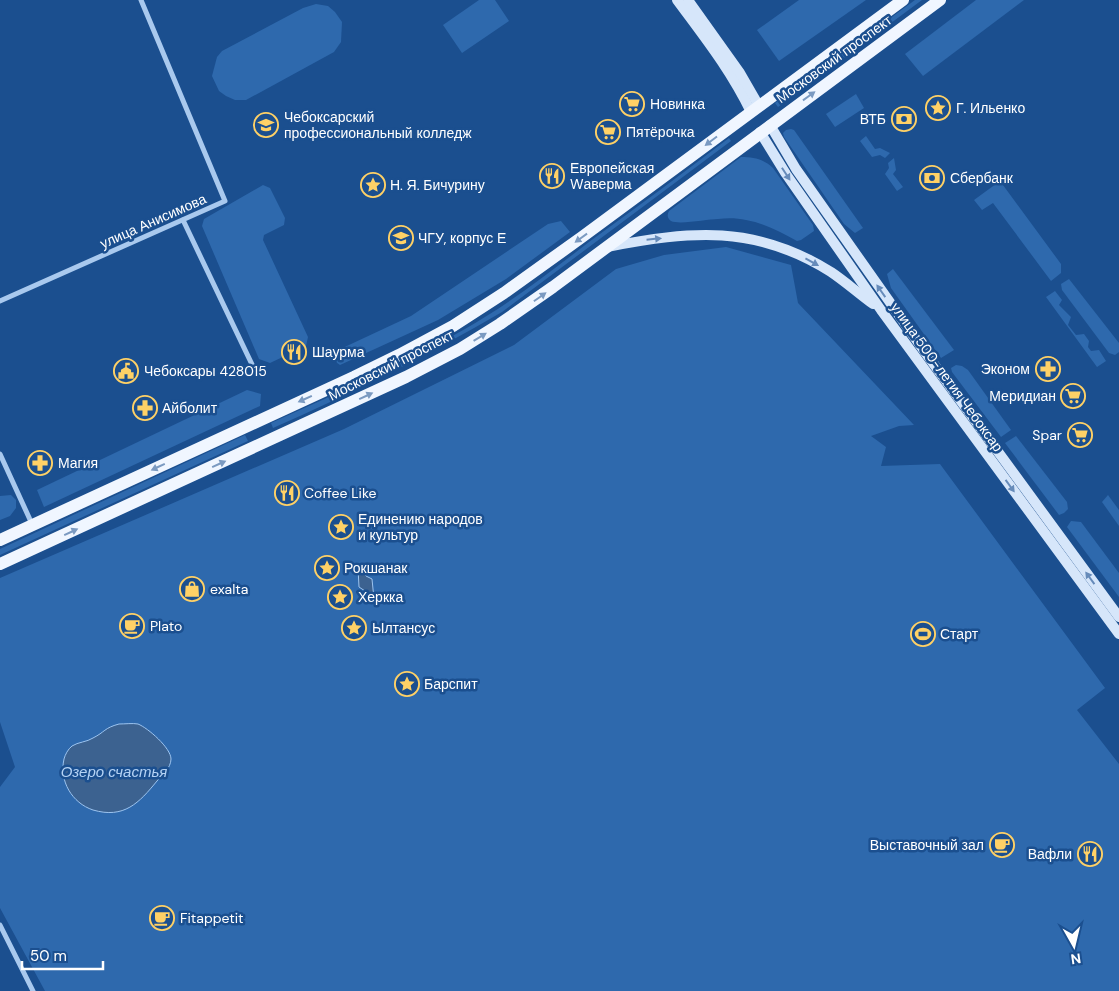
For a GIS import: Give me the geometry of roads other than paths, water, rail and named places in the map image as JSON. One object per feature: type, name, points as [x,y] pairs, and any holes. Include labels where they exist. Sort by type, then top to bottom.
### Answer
[{"type":"main road","name":"Московский проспект","points":[[0,540],[384,363],[453,326],[504,293],[574,243],[903,0]]},
{"type":"main road","name":"Московский проспект","points":[[0,564],[406,377],[460,349],[554,287],[940,0]]},
{"type":"main road","points":[[686,4],[755,109],[765,129]]},
{"type":"main road","name":"улица 500-летия Чебоксар","points":[[765,129],[786,174],[881,310],[1049,530],[1119,617]]},
{"type":"main road","name":"улица 500-летия Чебоксар","points":[[765,129],[796,169],[928,357],[1119,634]]},
{"type":"main road","points":[[606,247],[680,236],[712,234],[742,236],[794,252],[831,272],[881,310]]},
{"type":"main road","points":[[252,423],[262,444]]},
{"type":"street","name":"улица Анисимова","points":[[0,301],[225,201],[141,0]]},
{"type":"street","points":[[183,220],[257,375]]},
{"type":"street","points":[[0,454],[32,525]]},
{"type":"street","points":[[0,925],[33,991]]},
{"type":"water","points":[[358,568],[362,569],[366,576],[372,579],[374,599],[370,599],[365,591],[359,587]]},
{"type":"water","name":"Озеро счастья","points":[[119,724],[138,724],[147,730],[167,749],[171,762],[166,771],[144,796],[130,807],[114,812],[93,810],[73,797],[65,783],[63,775],[64,757],[72,746],[91,739]]},
{"type":"place","name":"Новинка","points":[[632,104]]},
{"type":"place","name":"Г. Ильенко","points":[[938,108]]},
{"type":"place","name":"ВТБ","points":[[904,119]]},
{"type":"place","name":"Чебоксарский профессиональный колледж","points":[[266,125]]},
{"type":"place","name":"Пятёрочка","points":[[608,132]]},
{"type":"place","name":"Европейская Wаверма","points":[[552,176]]},
{"type":"place","name":"Сбербанк","points":[[932,178]]},
{"type":"place","name":"Н. Я. Бичурину","points":[[373,185]]},
{"type":"place","name":"ЧГУ, корпус Е","points":[[401,238]]},
{"type":"place","name":"Шаурма","points":[[294,352]]},
{"type":"place","name":"Эконом","points":[[1048,369]]},
{"type":"place","name":"Чебоксары 428015","points":[[126,371]]},
{"type":"place","name":"Меридиан","points":[[1073,396]]},
{"type":"place","name":"Айболит","points":[[145,408]]},
{"type":"place","name":"Spar","points":[[1080,435]]},
{"type":"place","name":"Магия","points":[[40,463]]},
{"type":"place","name":"Coffee Like","points":[[287,493]]},
{"type":"place","name":"Единению народов и культур","points":[[341,527]]},
{"type":"place","name":"Рокшанак","points":[[327,568]]},
{"type":"place","name":"exalta","points":[[192,589]]},
{"type":"place","name":"Херкка","points":[[340,597]]},
{"type":"place","name":"Plato","points":[[132,626]]},
{"type":"place","name":"Ылтансус","points":[[354,628]]},
{"type":"place","name":"Старт","points":[[923,634]]},
{"type":"place","name":"Барспит","points":[[407,684]]},
{"type":"place","name":"Выставочный зал","points":[[1002,845]]},
{"type":"place","name":"Вафли","points":[[1090,854]]},
{"type":"place","name":"Fitappetit","points":[[162,918]]}]
